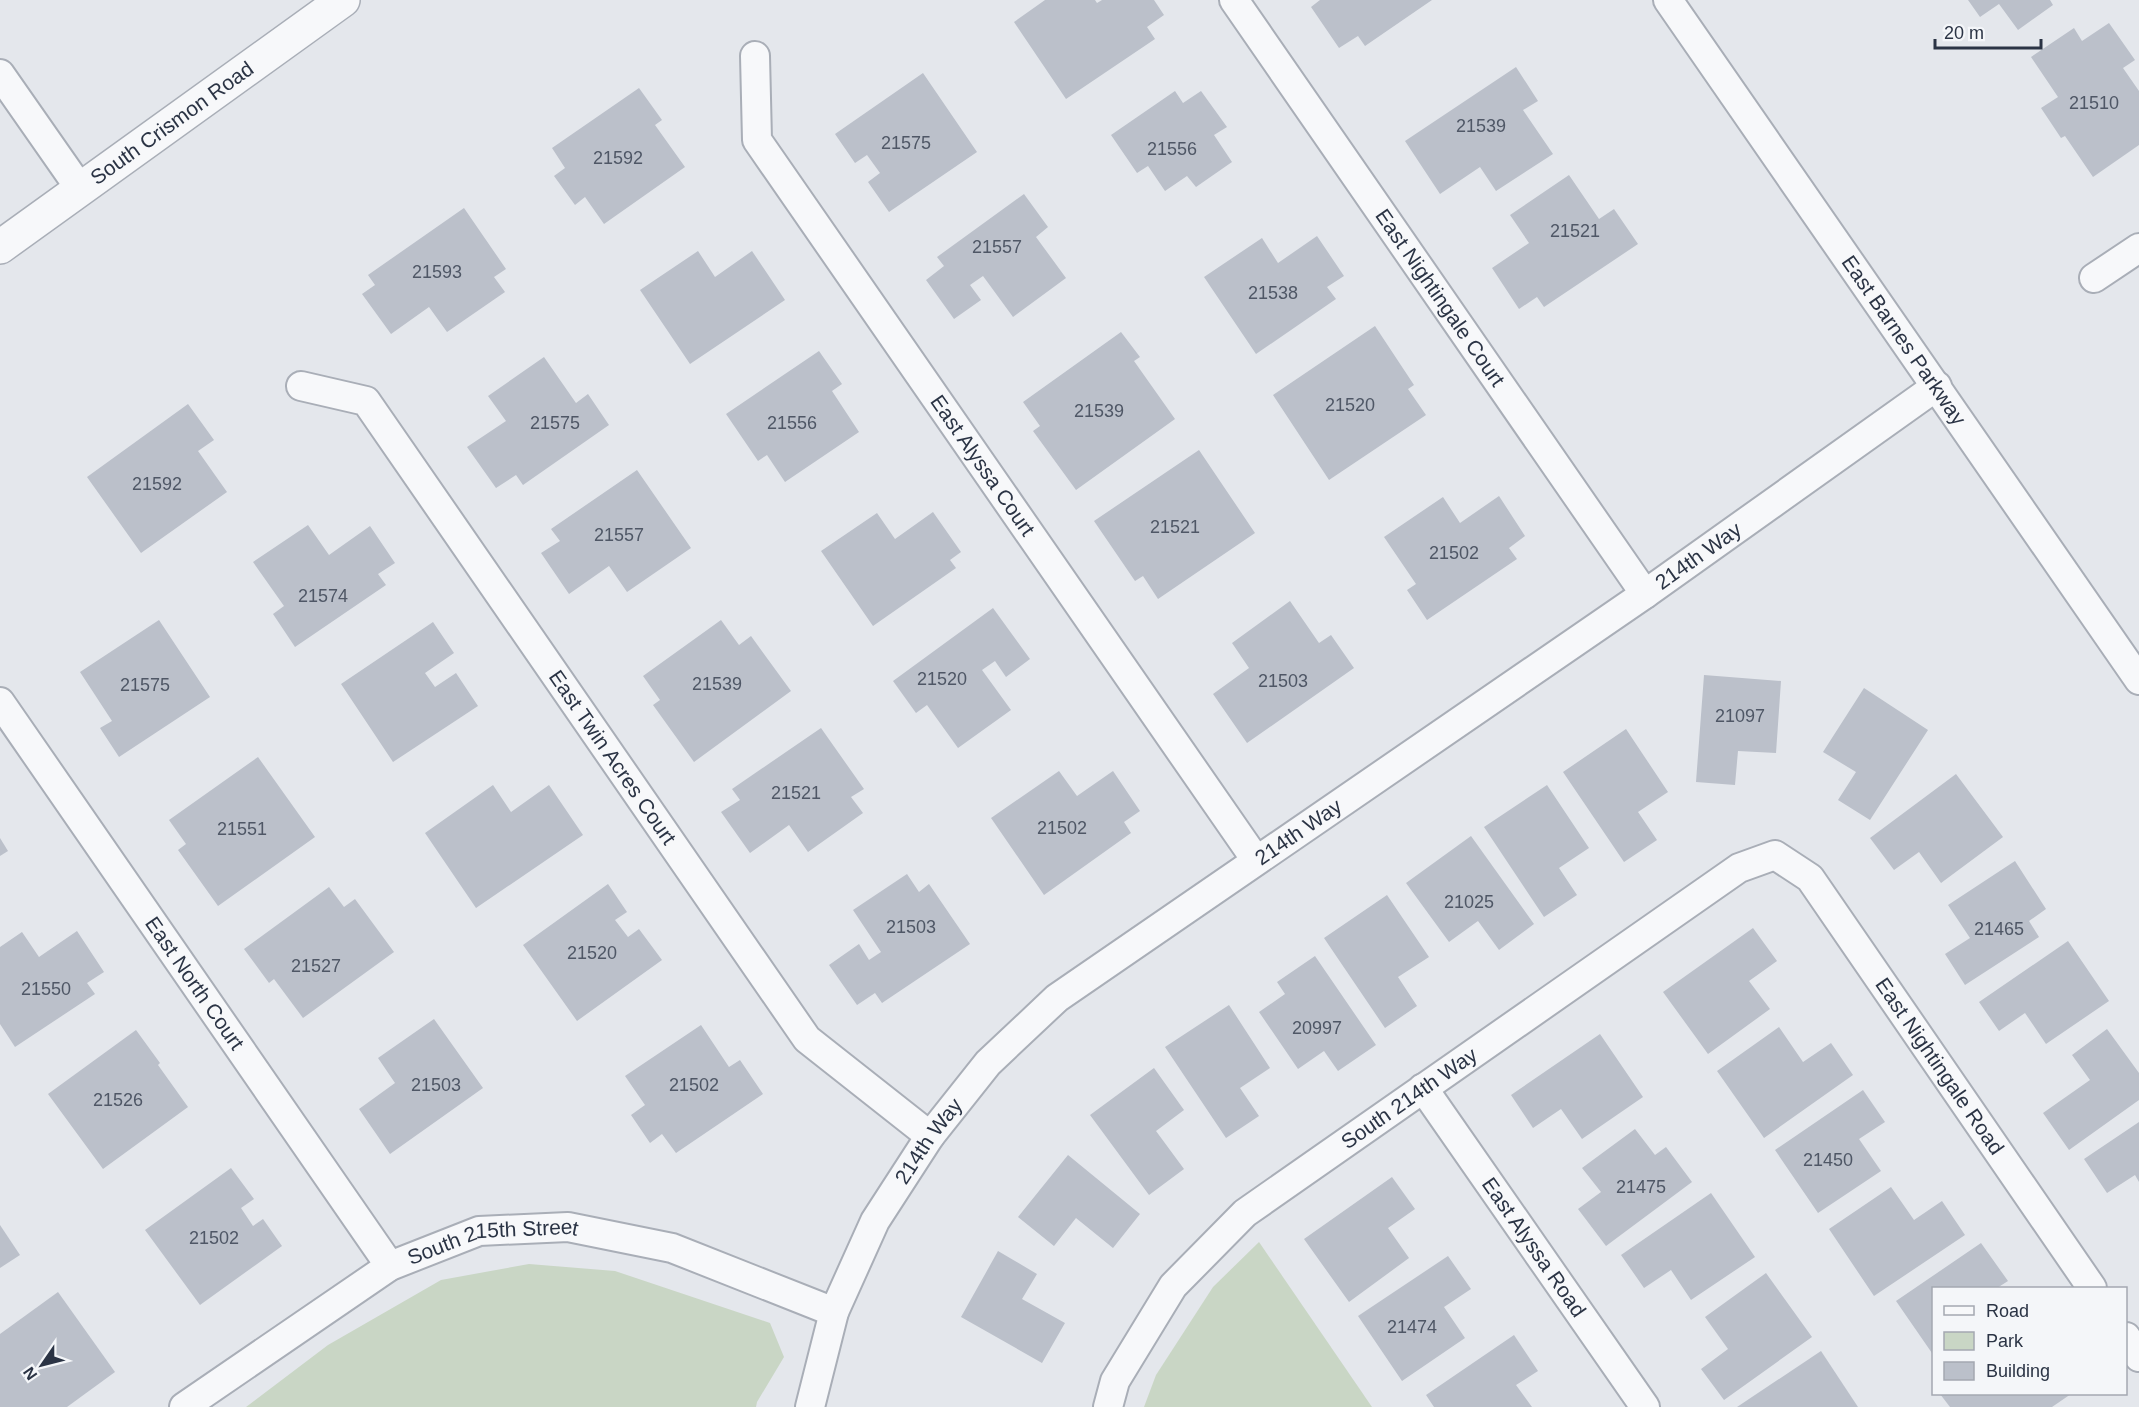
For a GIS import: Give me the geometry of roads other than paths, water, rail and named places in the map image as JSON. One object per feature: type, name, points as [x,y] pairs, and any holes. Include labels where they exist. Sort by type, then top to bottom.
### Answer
[{"type":"street","name":"South Crismon Road","points":[[0,247],[343,0]]},
{"type":"street","name":"East Nightingale Court","points":[[1234,0],[1645,594]]},
{"type":"street","name":"East Barnes Parkway","points":[[1668,0],[2139,680]]},
{"type":"street","name":"East Alyssa Court","points":[[755,56],[758,140],[1256,860]]},
{"type":"street","points":[[0,74],[81,190]]},
{"type":"street","points":[[2094,278],[2139,248]]},
{"type":"street","name":"East Twin Acres Court","points":[[301,386],[366,401],[807,1039],[930,1136]]},
{"type":"street","name":"214th Way","points":[[810,1407],[834,1312],[875,1221],[930,1136],[988,1063],[1057,998],[1645,594],[1937,386]]},
{"type":"street","name":"East North Court","points":[[0,702],[390,1266]]},
{"type":"street","name":"South 214th Way","points":[[1108,1407],[1115,1381],[1173,1286],[1245,1213],[1739,868],[1775,855]]},
{"type":"street","name":"East Nightingale Road","points":[[1775,855],[1810,878],[2091,1287]]},
{"type":"street","name":"East Alyssa Road","points":[[1423,1088],[1645,1407]]},
{"type":"street","name":"South 215th Street","points":[[184,1407],[390,1266],[479,1231],[568,1227],[672,1248],[834,1312]]},
{"type":"street","points":[[2127,1339],[2139,1357]]}]
